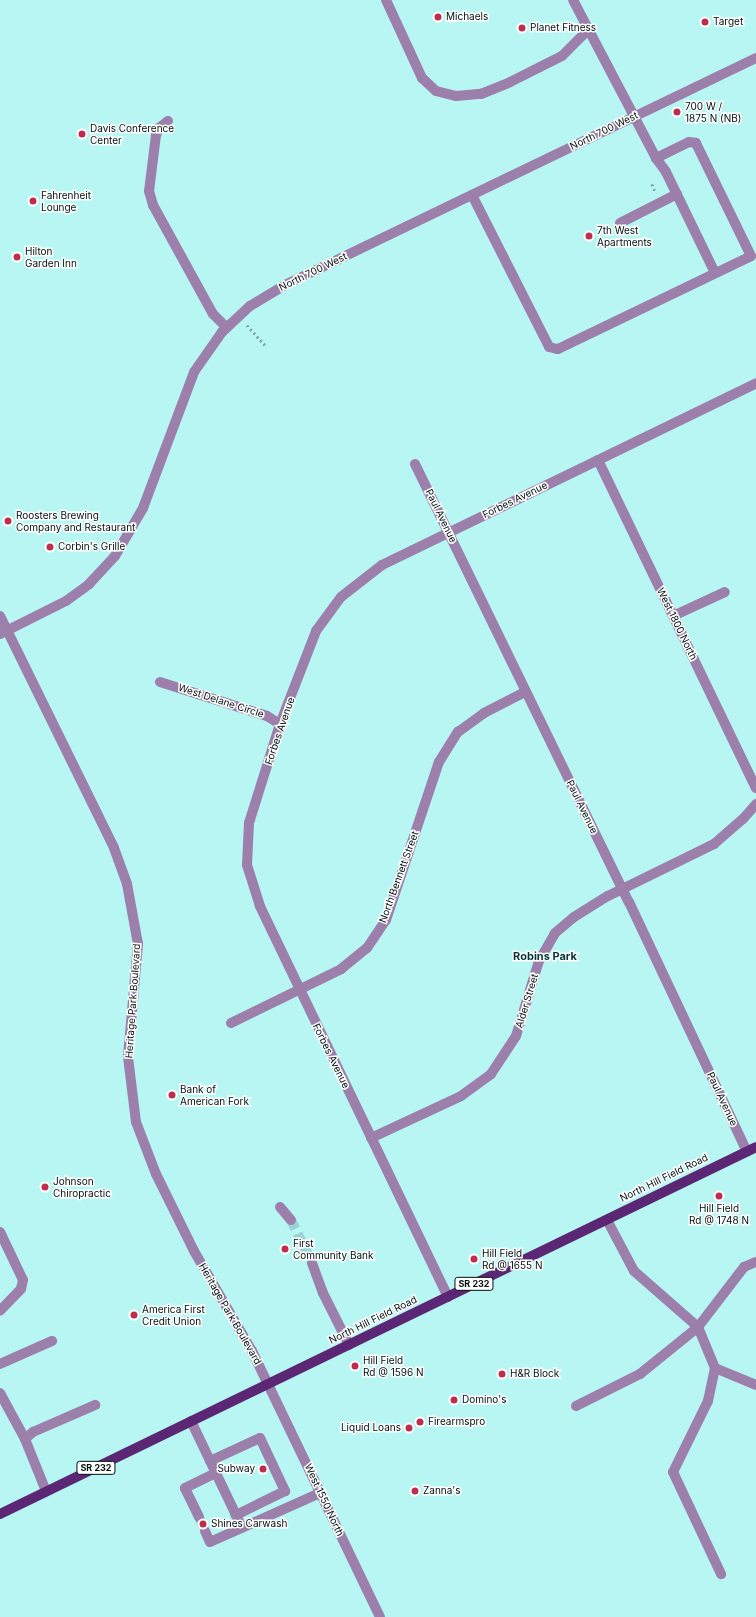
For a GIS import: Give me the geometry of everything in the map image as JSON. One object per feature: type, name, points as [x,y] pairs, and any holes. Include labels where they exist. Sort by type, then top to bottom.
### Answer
[{"type":"main road","name":"North Hill Field Road","points":[[0,1514],[608,1220],[751,1149]]},
{"type":"street","points":[[386,0],[422,78],[436,91],[456,96],[481,94],[510,82],[562,56],[588,30]]},
{"type":"street","points":[[573,0],[656,158],[666,172],[716,273]]},
{"type":"street","name":"North 700 West","points":[[4,632],[66,600],[92,580],[119,551],[143,508],[191,378],[207,351],[226,327],[270,293],[756,58]]},
{"type":"street","points":[[168,120],[159,128],[156,135],[149,191],[153,205],[213,314],[226,327]]},
{"type":"street","points":[[472,195],[549,348],[558,349],[751,256],[696,143],[689,142],[656,158]]},
{"type":"street","points":[[620,223],[677,194]]},
{"type":"street","name":"Forbes Avenue","points":[[448,1297],[260,906],[247,865],[249,823],[280,724],[316,631],[341,597],[382,565],[756,384]]},
{"type":"street","name":"West 1800 North","points":[[598,460],[756,788]]},
{"type":"street","name":"Paul Avenue","points":[[415,464],[525,692],[751,1149]]},
{"type":"street","points":[[673,616],[725,592]]},
{"type":"street","name":"Heritage Park Boulevard","points":[[0,616],[4,632],[114,848],[127,884],[138,944],[128,1057],[136,1122],[156,1174],[194,1251],[268,1384]]},
{"type":"street","name":"West Delane Circle","points":[[160,682],[267,716],[280,724]]},
{"type":"street","name":"North Bennett Street","points":[[231,1023],[341,969],[367,948],[386,920],[439,762],[458,732],[484,713],[525,692]]},
{"type":"street","name":"Alder Street","points":[[371,1138],[461,1096],[492,1074],[516,1036],[538,961],[555,933],[574,917],[623,890],[714,844],[756,804]]},
{"type":"street","points":[[280,1207],[291,1220]]},
{"type":"street","points":[[608,1220],[634,1270],[698,1327],[715,1368],[708,1401],[673,1472],[721,1574]]},
{"type":"street","points":[[0,1232],[23,1280],[21,1289],[0,1310]]},
{"type":"street","points":[[312,1263],[322,1293],[349,1345]]},
{"type":"street","points":[[576,1406],[640,1374],[698,1327],[744,1267],[755,1263]]},
{"type":"street","points":[[0,1364],[52,1341]]},
{"type":"street","points":[[715,1368],[756,1385]]},
{"type":"street","name":"West 1550 North","points":[[268,1384],[380,1617]]},
{"type":"street","points":[[0,1393],[25,1438],[46,1491]]},
{"type":"street","points":[[25,1438],[33,1432],[95,1404]]},
{"type":"street","points":[[191,1421],[242,1526]]},
{"type":"street","points":[[210,1461],[260,1438],[285,1491],[236,1515]]},
{"type":"street","points":[[199,1517],[185,1488],[216,1473]]},
{"type":"street","points":[[205,1531],[210,1542],[242,1526],[258,1522],[320,1492]]},
{"type":"path","points":[[247,325],[265,345]]},
{"type":"tunnel","points":[[291,1220],[312,1263]]},
{"type":"tunnel","points":[[199,1517],[205,1531]]},
{"type":"place","name":"Michaels","points":[[438,17]]},
{"type":"place","name":"Target","points":[[705,22]]},
{"type":"place","name":"Planet Fitness","points":[[522,28]]},
{"type":"place","name":"700 W / 1875 N (NB)","points":[[677,112]]},
{"type":"place","name":"Davis Conference Center","points":[[82,134]]},
{"type":"place","name":"Fahrenheit Lounge","points":[[33,201]]},
{"type":"place","name":"7th West Apartments","points":[[589,236]]},
{"type":"place","name":"Hilton Garden Inn","points":[[17,257]]},
{"type":"place","name":"Roosters Brewing Company and Restaurant","points":[[8,521]]},
{"type":"place","name":"Corbin's Grille","points":[[50,547]]},
{"type":"place","name":"Bank of American Fork","points":[[172,1095]]},
{"type":"place","name":"Johnson Chiropractic","points":[[45,1187]]},
{"type":"place","name":"Hill Field Rd @ 1748 N","points":[[719,1196]]},
{"type":"place","name":"First Community Bank","points":[[285,1249]]},
{"type":"place","name":"Hill Field Rd @ 1655 N","points":[[474,1259]]},
{"type":"place","name":"America First Credit Union","points":[[134,1315]]},
{"type":"place","name":"Hill Field Rd @ 1596 N","points":[[355,1366]]},
{"type":"place","name":"H&R Block","points":[[502,1374]]},
{"type":"place","name":"Domino's","points":[[454,1400]]},
{"type":"place","name":"Firearmspro","points":[[420,1422]]},
{"type":"place","name":"Liquid Loans","points":[[409,1428]]},
{"type":"place","name":"Subway","points":[[263,1469]]},
{"type":"place","name":"Zanna's","points":[[415,1491]]},
{"type":"place","name":"Shines Carwash","points":[[203,1524]]},
{"type":"district","name":"Robins Park","points":[[545,956]]}]
